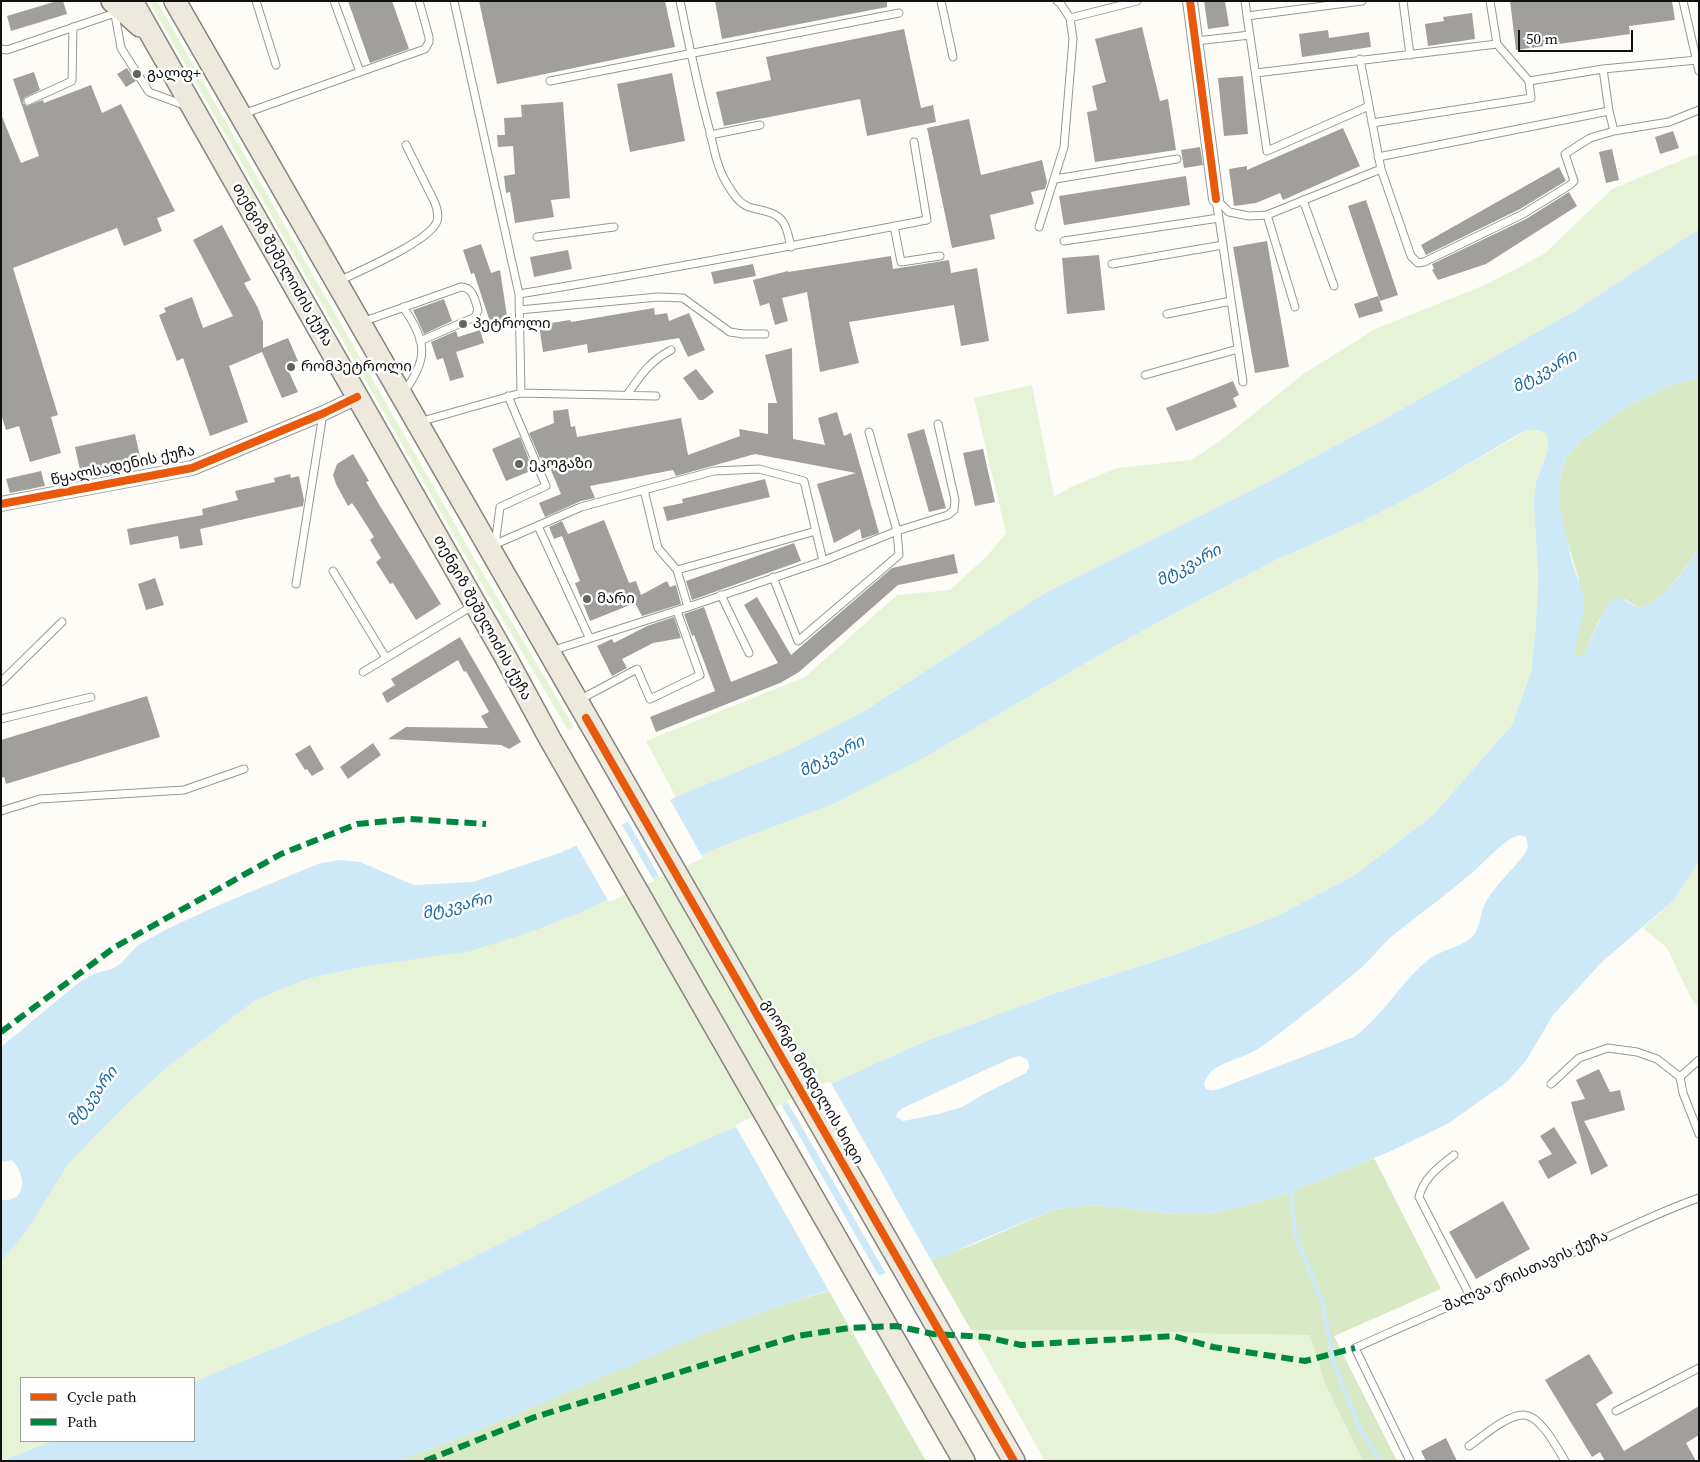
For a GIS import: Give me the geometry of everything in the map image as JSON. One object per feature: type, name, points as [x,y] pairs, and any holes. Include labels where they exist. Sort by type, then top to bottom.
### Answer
[{"type":"main road","name":"თენგიზ შეშელიძის ქუჩა","points":[[132,1],[550,738],[964,1461]]},
{"type":"main road","points":[[175,1],[417,422],[492,546],[548,652],[582,709]]},
{"type":"main road","points":[[113,5],[153,39]]},
{"type":"main road","name":"გიორგი მინდელის ხიდი","points":[[582,709],[1014,1461]]},
{"type":"street","points":[[1190,1],[1216,200]]},
{"type":"street","name":"წყალსადენის ქუჩა","points":[[1,504],[192,468],[324,413],[357,397]]},
{"type":"lane","points":[[256,1],[276,65]]},
{"type":"lane","points":[[334,1],[360,72]]},
{"type":"lane","points":[[240,115],[425,49],[430,37],[419,1]]},
{"type":"lane","points":[[454,1],[519,294],[521,393]]},
{"type":"lane","points":[[680,1],[719,167],[733,194],[748,206],[780,218],[785,224],[791,247]]},
{"type":"lane","points":[[941,1],[953,57]]},
{"type":"lane","points":[[1039,226],[1064,147],[1073,39],[1070,18],[1057,1]]},
{"type":"lane","points":[[1070,18],[1136,1]]},
{"type":"lane","points":[[1245,1],[1267,151],[1369,106]]},
{"type":"lane","points":[[1247,16],[1362,1]]},
{"type":"lane","points":[[1403,1],[1410,55]]},
{"type":"lane","points":[[1372,123],[1531,98],[1529,81],[1497,44],[1490,1]]},
{"type":"lane","points":[[1683,1],[1699,71]]},
{"type":"lane","points":[[1,49],[7,50],[73,27],[113,5],[121,48],[149,92],[193,108]]},
{"type":"lane","points":[[550,81],[899,13]]},
{"type":"lane","points":[[28,101],[72,81],[73,27]]},
{"type":"lane","points":[[1196,41],[1250,35]]},
{"type":"lane","points":[[1256,73],[1497,44]]},
{"type":"lane","points":[[1360,59],[1380,169],[1411,256],[1418,263],[1424,262],[1523,214],[1570,185],[1574,181],[1565,156],[1566,152],[1590,138],[1614,131],[1669,122],[1699,110]]},
{"type":"lane","points":[[1529,81],[1602,69],[1696,60]]},
{"type":"lane","points":[[1602,69],[1608,112],[1614,131]]},
{"type":"lane","points":[[1378,157],[1608,112]]},
{"type":"lane","points":[[710,135],[760,125]]},
{"type":"lane","points":[[519,294],[627,277],[927,220],[914,142]]},
{"type":"lane","points":[[337,282],[419,241],[432,230],[437,222],[438,211],[435,202],[406,145]]},
{"type":"lane","points":[[1055,179],[1177,159]]},
{"type":"lane","points":[[1216,200],[1229,212],[1249,216],[1267,215],[1380,169]]},
{"type":"lane","points":[[1216,200],[1243,382]]},
{"type":"lane","points":[[1303,200],[1334,286]]},
{"type":"lane","points":[[1267,215],[1295,307]]},
{"type":"lane","points":[[1064,241],[1219,218]]},
{"type":"lane","points":[[894,226],[901,262],[940,256]]},
{"type":"lane","points":[[537,237],[614,227]]},
{"type":"lane","points":[[1112,264],[1223,245]]},
{"type":"lane","points":[[360,323],[402,306],[461,286],[472,291],[478,310],[475,317],[420,341]]},
{"type":"lane","points":[[519,310],[658,297],[683,298],[730,332],[765,334]]},
{"type":"lane","points":[[1167,314],[1231,301]]},
{"type":"lane","points":[[402,306],[414,323],[420,341],[422,356],[416,375],[402,396]]},
{"type":"lane","points":[[1145,375],[1238,349]]},
{"type":"lane","points":[[626,395],[637,379],[656,358],[671,350]]},
{"type":"lane","points":[[417,422],[521,393],[656,396]]},
{"type":"lane","points":[[492,546],[500,507],[546,486],[508,396]]},
{"type":"lane","points":[[296,584],[324,413]]},
{"type":"lane","points":[[548,652],[722,596],[823,561],[897,530],[948,515],[954,510],[954,493],[938,424]]},
{"type":"lane","points":[[773,577],[798,641],[899,555],[897,530],[869,432]]},
{"type":"lane","points":[[492,546],[582,506],[714,471],[759,469],[804,481],[823,561]]},
{"type":"lane","points":[[644,490],[658,548],[677,570],[688,607]]},
{"type":"lane","points":[[538,526],[589,638]]},
{"type":"lane","points":[[677,570],[816,531]]},
{"type":"lane","points":[[333,570],[386,658]]},
{"type":"lane","points":[[722,596],[749,653]]},
{"type":"lane","points":[[363,672],[475,604]]},
{"type":"lane","points":[[582,709],[638,669],[650,699],[700,675],[677,611]]},
{"type":"lane","points":[[1,682],[62,622]]},
{"type":"lane","points":[[1,719],[92,697]]},
{"type":"lane","points":[[1,811],[40,799],[184,790],[244,770]]},
{"type":"lane","points":[[1551,1084],[1579,1058],[1608,1048],[1637,1052],[1657,1060],[1680,1076],[1683,1093],[1699,1134]]},
{"type":"lane","points":[[1680,1076],[1699,1060]]},
{"type":"lane","points":[[1454,1155],[1429,1176],[1422,1186],[1419,1197],[1470,1296]]},
{"type":"lane","name":"შალვა ერისთავის ქუჩა","points":[[1410,1461],[1355,1348],[1581,1249],[1666,1209],[1699,1198]]},
{"type":"lane","points":[[1616,1411],[1699,1368]]},
{"type":"lane","points":[[1469,1446],[1509,1419],[1524,1415],[1536,1420],[1550,1435],[1565,1461]]},
{"type":"green space","points":[[149,1],[157,1],[481,570],[574,727],[568,730],[476,574]]},
{"type":"green space","points":[[1699,153],[1699,229],[1576,310],[1381,421],[1268,482],[1045,593],[866,710],[789,750],[676,797],[646,741],[805,677],[897,595],[950,590],[988,555],[1006,533],[974,398],[1032,385],[1054,497],[1071,487],[1117,468],[1191,460],[1220,441],[1302,375],[1375,329],[1487,284],[1544,254],[1612,189]]},
{"type":"green space","points":[[1699,378],[1699,546],[1673,583],[1655,601],[1646,606],[1639,607],[1624,599],[1600,618],[1585,653],[1583,656],[1577,657],[1574,652],[1579,580],[1564,531],[1559,504],[1559,481],[1566,457],[1582,439],[1628,406],[1669,386]]},
{"type":"green space","points":[[1528,430],[1538,430],[1545,433],[1548,440],[1548,449],[1536,483],[1534,504],[1538,579],[1531,672],[1512,725],[1433,815],[1355,875],[1275,917],[1174,955],[1056,993],[921,1043],[668,1156],[525,1231],[379,1304],[195,1382],[195,1377],[20,1377],[20,1442],[50,1442],[1,1461],[1,1261],[26,1232],[67,1166],[97,1134],[170,1065],[256,1000],[310,978],[536,930],[584,911],[717,848],[929,755],[1120,643],[1205,597],[1278,559],[1355,525],[1420,492]]},
{"type":"green space","points":[[1699,861],[1699,1010],[1689,994],[1667,948],[1643,928],[1674,900]]},
{"type":"green space","points":[[1374,1158],[1441,1289],[1334,1336],[1397,1461],[1363,1461],[1325,1384],[1310,1335],[1119,1330],[971,1330],[931,1260],[977,1243],[1055,1209],[1095,1205],[1175,1214],[1208,1214],[1286,1194]]},
{"type":"green space","points":[[829,1291],[926,1461],[398,1461],[475,1432],[697,1336],[784,1304]]},
{"type":"green space","points":[[971,1330],[1119,1330],[1311,1335],[1325,1384],[1363,1461],[1045,1461]]},
{"type":"water","name":"მტკვარი","points":[[1699,229],[1699,378],[1669,386],[1628,406],[1582,439],[1566,457],[1559,481],[1559,504],[1571,558],[1583,595],[1584,611],[1574,652],[1577,657],[1583,656],[1585,653],[1606,606],[1620,598],[1635,606],[1647,606],[1665,593],[1674,583],[1699,546],[1699,861],[1674,900],[1603,961],[1553,1015],[1527,1059],[1508,1081],[1449,1123],[1391,1151],[1286,1194],[1208,1214],[1175,1214],[1095,1205],[1055,1209],[943,1256],[784,1304],[698,1336],[475,1432],[398,1461],[1,1461],[50,1442],[195,1442],[195,1382],[379,1304],[525,1231],[668,1156],[921,1043],[1056,993],[1174,955],[1275,917],[1355,875],[1433,815],[1512,725],[1531,672],[1536,623],[1538,579],[1534,504],[1536,483],[1548,449],[1548,440],[1545,433],[1538,430],[1528,430],[1519,434],[1420,492],[1355,525],[1278,559],[1205,597],[1120,643],[929,755],[835,803],[717,848],[584,911],[536,930],[471,951],[367,966],[310,978],[256,1000],[170,1065],[97,1134],[67,1166],[26,1232],[1,1261],[1,1200],[10,1200],[16,1197],[20,1192],[22,1180],[17,1166],[12,1160],[1,1162],[1,1047],[77,984],[93,974],[112,969],[120,964],[138,945],[171,927],[226,902],[318,864],[338,860],[360,862],[414,885],[473,882],[560,853],[676,797],[789,750],[866,710],[1045,593],[1268,482],[1381,421],[1576,310]],"holes":[[[1521,835],[1526,837],[1528,846],[1526,852],[1488,899],[1474,935],[1464,943],[1439,953],[1428,960],[1374,1019],[1354,1037],[1219,1089],[1210,1090],[1204,1086],[1206,1078],[1217,1067],[1265,1044],[1330,994],[1362,967],[1391,937],[1459,884],[1501,846],[1514,837]],[[1020,1056],[1028,1060],[1029,1067],[1026,1073],[962,1107],[939,1114],[903,1121],[896,1117],[897,1113],[903,1108],[1011,1058]]]},
{"type":"pier","points":[[669,798],[703,858],[660,878],[627,820]]},
{"type":"pier","points":[[621,823],[654,881],[609,902],[575,843]]},
{"type":"pier","points":[[830,1081],[932,1262],[887,1276],[787,1101]]},
{"type":"pier","points":[[781,1104],[880,1278],[830,1293],[735,1125]]},
{"type":"building","points":[[57,1],[63,1],[67,14],[11,31],[7,16]]},
{"type":"building","points":[[348,1],[392,1],[409,49],[370,63]]},
{"type":"building","points":[[479,1],[665,1],[675,47],[497,84]]},
{"type":"building","points":[[715,1],[887,1],[887,7],[722,39]]},
{"type":"building","points":[[1204,1],[1225,1],[1229,26],[1208,29]]},
{"type":"building","points":[[1510,1],[1672,1],[1675,20],[1629,26],[1630,34],[1516,50]]},
{"type":"building","points":[[1472,13],[1475,39],[1428,46],[1425,24],[1444,21],[1443,17]]},
{"type":"building","points":[[1142,27],[1160,101],[1168,99],[1176,150],[1095,162],[1087,112],[1097,110],[1092,86],[1106,82],[1095,39]]},
{"type":"building","points":[[904,29],[921,108],[933,105],[936,122],[867,136],[860,99],[724,126],[716,92],[771,80],[766,57]]},
{"type":"building","points":[[1328,30],[1329,38],[1369,32],[1371,47],[1302,57],[1299,34]]},
{"type":"building","points":[[127,68],[136,81],[126,87],[117,74]]},
{"type":"building","points":[[34,72],[40,90],[24,98],[23,103],[27,106],[43,100],[44,103],[91,85],[102,113],[121,104],[175,211],[157,218],[162,231],[124,246],[117,228],[13,268],[58,415],[51,417],[61,453],[30,462],[19,426],[6,430],[1,414],[1,114],[21,163],[39,156],[13,79]]},
{"type":"building","points":[[672,73],[685,141],[630,152],[617,84]]},
{"type":"building","points":[[1243,76],[1248,134],[1224,136],[1218,78]]},
{"type":"building","points":[[563,102],[570,198],[551,200],[554,217],[515,223],[510,192],[506,193],[504,176],[515,174],[513,146],[498,147],[497,135],[505,135],[504,118],[522,117],[521,105]]},
{"type":"building","points":[[969,119],[981,175],[1042,160],[1047,182],[1045,189],[1031,192],[1034,204],[990,215],[995,239],[952,248],[927,128]]},
{"type":"building","points":[[1343,128],[1360,166],[1283,200],[1280,193],[1256,203],[1234,206],[1229,169],[1247,166],[1247,170]]},
{"type":"building","points":[[1673,131],[1679,148],[1660,154],[1655,137]]},
{"type":"building","points":[[1200,147],[1203,165],[1184,168],[1181,150]]},
{"type":"building","points":[[1612,149],[1619,180],[1606,183],[1599,152]]},
{"type":"building","points":[[1559,167],[1566,181],[1520,209],[1426,255],[1421,245]]},
{"type":"building","points":[[1186,176],[1190,205],[1064,225],[1059,196]]},
{"type":"building","points":[[1569,192],[1577,206],[1486,264],[1438,280],[1432,270],[1434,269],[1432,264],[1526,219]]},
{"type":"building","points":[[1366,200],[1398,295],[1380,301],[1348,206]]},
{"type":"building","points":[[222,225],[251,280],[244,283],[258,308],[263,322],[263,348],[288,338],[298,361],[286,365],[298,392],[282,398],[262,352],[229,366],[248,422],[210,436],[183,358],[177,361],[159,315],[166,312],[164,308],[192,297],[203,328],[233,316],[193,240]]},
{"type":"building","points":[[1267,241],[1289,367],[1255,373],[1233,247]]},
{"type":"building","points":[[481,244],[491,273],[500,270],[508,323],[492,328],[474,273],[471,274],[463,250]]},
{"type":"building","points":[[568,250],[572,269],[534,277],[530,257]]},
{"type":"building","points":[[1099,255],[1105,310],[1067,314],[1062,258]]},
{"type":"building","points":[[891,256],[893,269],[949,260],[951,273],[977,268],[989,341],[961,346],[954,305],[849,322],[859,363],[820,372],[807,292],[782,298],[788,321],[775,325],[769,303],[760,306],[753,280],[788,271]]},
{"type":"building","points":[[753,264],[756,276],[714,284],[711,272]]},
{"type":"building","points":[[1378,296],[1383,311],[1359,318],[1354,304]]},
{"type":"building","points":[[444,299],[452,321],[424,334],[413,310]]},
{"type":"building","points":[[654,308],[655,315],[667,313],[669,321],[689,313],[705,350],[688,357],[679,338],[588,353],[587,344],[543,352],[539,325],[570,320],[571,322]]},
{"type":"building","points":[[480,330],[484,343],[456,352],[464,377],[450,381],[443,358],[437,360],[431,342],[456,331],[458,337]]},
{"type":"building","points":[[792,348],[793,439],[825,445],[818,418],[837,412],[844,436],[851,433],[879,533],[862,539],[860,529],[834,543],[817,484],[856,473],[755,454],[676,476],[673,470],[590,486],[595,498],[581,501],[545,517],[539,503],[561,494],[548,463],[543,465],[529,433],[554,423],[553,411],[568,409],[571,427],[575,426],[577,437],[681,418],[688,455],[740,436],[739,429],[768,434],[768,403],[777,403],[765,355]]},
{"type":"building","points":[[696,369],[714,392],[703,400],[699,400],[683,378]]},
{"type":"building","points":[[1233,381],[1239,395],[1233,398],[1237,407],[1176,431],[1166,408]]},
{"type":"building","points":[[924,429],[946,508],[929,512],[907,434]]},
{"type":"building","points":[[135,434],[142,466],[82,479],[75,447]]},
{"type":"building","points":[[520,437],[533,470],[506,481],[492,449]]},
{"type":"building","points":[[983,449],[995,502],[975,506],[963,453]]},
{"type":"building","points":[[353,454],[369,481],[366,482],[380,506],[441,604],[416,620],[393,583],[390,584],[376,562],[381,558],[370,540],[374,537],[352,503],[348,506],[336,484],[333,475],[337,464]]},
{"type":"building","points":[[41,471],[45,486],[10,493],[6,479]]},
{"type":"building","points":[[290,474],[291,478],[299,476],[304,500],[303,506],[200,529],[203,545],[180,549],[178,536],[130,545],[127,529],[203,515],[202,509],[238,500],[235,491],[275,482],[274,478]]},
{"type":"building","points":[[765,479],[770,497],[667,521],[663,507],[683,503],[682,499]]},
{"type":"building","points":[[604,520],[629,583],[636,581],[641,595],[667,581],[670,587],[676,585],[681,604],[642,616],[635,603],[590,621],[575,583],[580,581],[562,536],[554,539],[549,527],[562,521],[568,534]]},
{"type":"building","points":[[794,543],[801,561],[692,600],[686,581]]},
{"type":"building","points":[[954,554],[958,573],[898,585],[799,672],[780,683],[656,732],[650,717],[715,691],[684,614],[704,607],[731,682],[778,663],[744,605],[757,597],[791,655],[892,568]]},
{"type":"building","points":[[155,578],[164,605],[146,610],[138,584]]},
{"type":"building","points":[[674,617],[681,638],[653,643],[622,659],[627,668],[612,676],[597,646],[612,639],[614,643],[647,626]]},
{"type":"building","points":[[460,637],[521,742],[509,749],[501,745],[388,739],[406,727],[488,728],[481,716],[489,712],[458,660],[387,703],[382,693],[395,685],[391,679]]},
{"type":"building","points":[[147,696],[160,737],[6,784],[4,777],[1,778],[1,740]]},
{"type":"building","points":[[373,743],[381,755],[348,779],[340,767]]},
{"type":"building","points":[[310,745],[324,769],[312,776],[307,769],[305,770],[295,754]]},
{"type":"building","points":[[1599,1069],[1610,1092],[1620,1090],[1625,1110],[1584,1121],[1608,1166],[1591,1175],[1571,1102],[1585,1099],[1576,1080]]},
{"type":"building","points":[[1554,1127],[1577,1163],[1548,1179],[1538,1161],[1552,1154],[1540,1136]]},
{"type":"building","points":[[1503,1201],[1530,1249],[1476,1279],[1449,1232]]},
{"type":"building","points":[[1589,1354],[1613,1393],[1596,1404],[1624,1451],[1699,1406],[1699,1435],[1686,1443],[1696,1461],[1605,1461],[1600,1452],[1592,1457],[1545,1380]]},
{"type":"building","points":[[1446,1438],[1457,1461],[1426,1461],[1421,1451]]},
{"type":"waterway","points":[[1291,1192],[1295,1235],[1322,1300],[1333,1360],[1357,1423],[1380,1461]]},
{"type":"marked path","points":[[1,1032],[115,947],[281,854],[357,824],[410,819],[486,824]]},
{"type":"marked path","points":[[425,1461],[535,1417],[797,1336],[849,1328],[896,1326],[933,1334],[986,1337],[1021,1345],[1173,1336],[1213,1347],[1305,1361],[1355,1348]]},
{"type":"cycle path","points":[[1190,1],[1216,199]]},
{"type":"cycle path","points":[[1,504],[192,468],[324,413],[357,397]]},
{"type":"cycle path","points":[[586,718],[1014,1461]]},
{"type":"place","name":"გალფ+","points":[[137,74]]},
{"type":"place","name":"პეტროლი","points":[[463,324]]},
{"type":"place","name":"რომპეტროლი","points":[[291,367]]},
{"type":"place","name":"ეკოგაზი","points":[[519,464]]},
{"type":"place","name":"მარი","points":[[587,599]]}]
